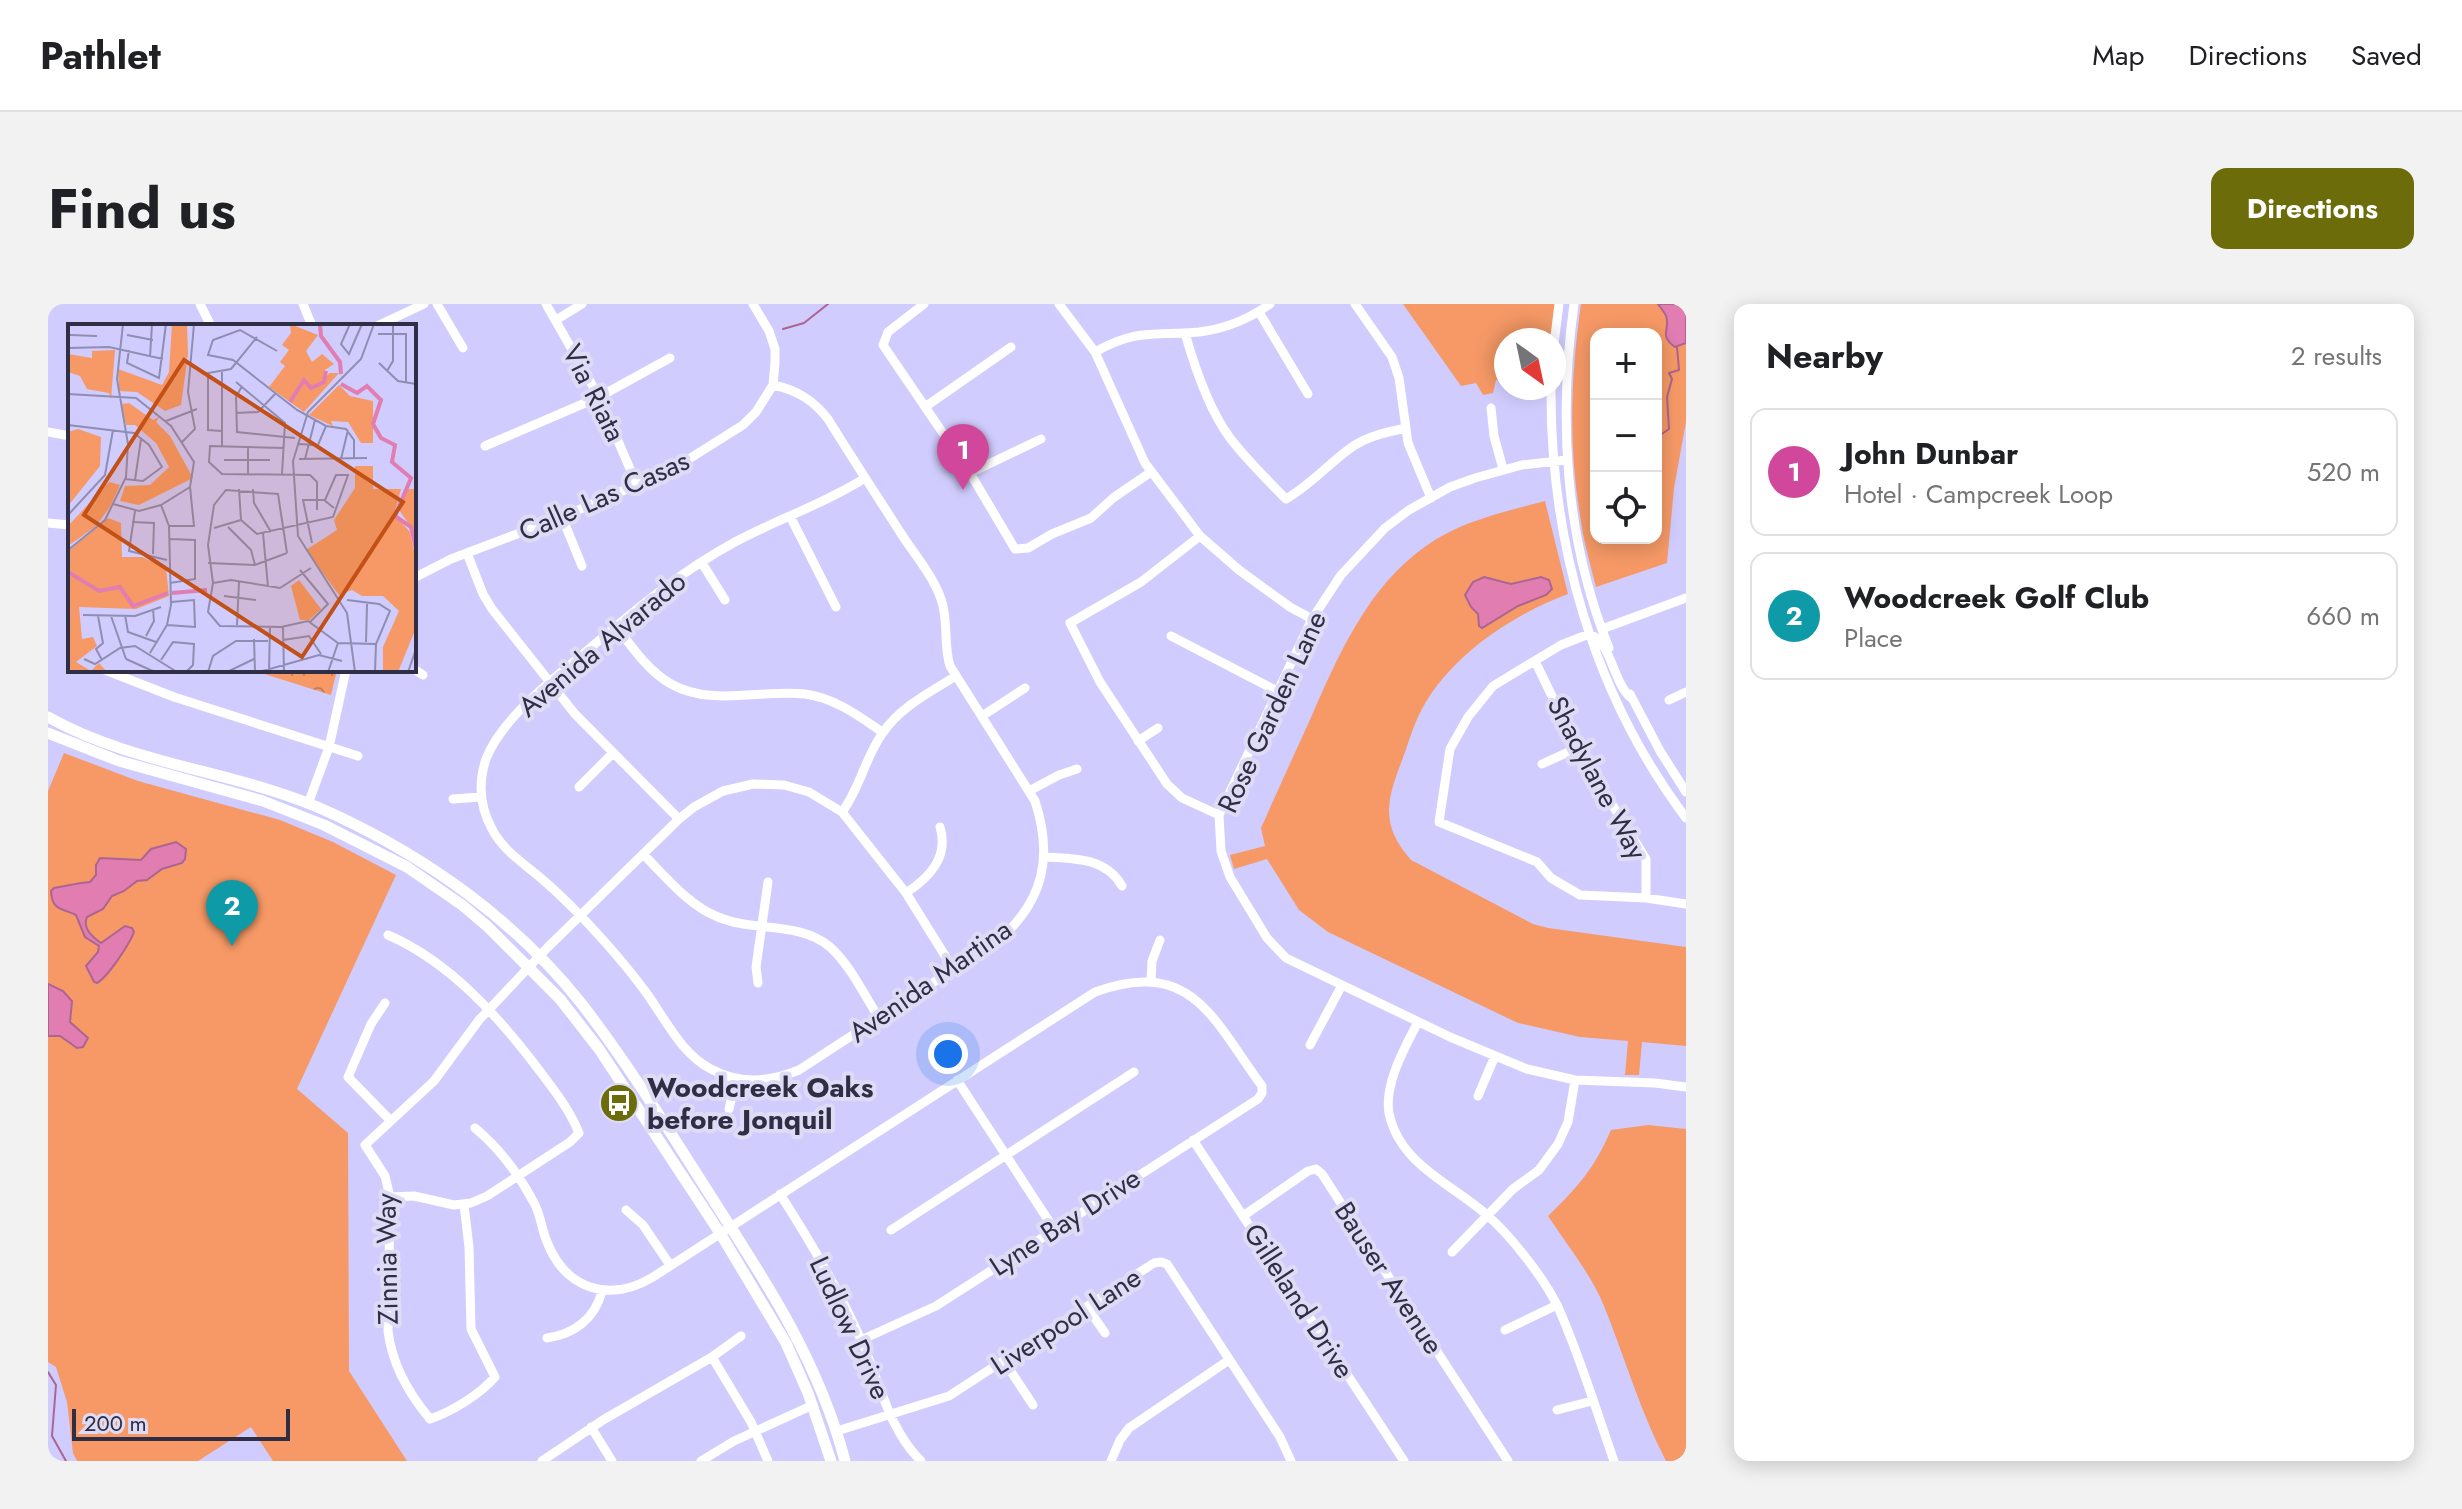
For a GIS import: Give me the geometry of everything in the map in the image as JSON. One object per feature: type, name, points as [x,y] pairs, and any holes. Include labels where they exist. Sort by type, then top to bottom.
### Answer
[{"type":"main road","points":[[48,717],[126,750],[266,789],[407,867],[462,905],[529,967],[560,999],[599,1049],[720,1233],[786,1343],[813,1405],[831,1461]]},
{"type":"main road","points":[[48,733],[119,761],[352,823],[432,869],[490,911],[539,957],[580,1002],[618,1054],[731,1226],[798,1337],[837,1431],[845,1461]]},
{"type":"street","points":[[200,304],[208,324]]},
{"type":"street","points":[[303,304],[311,324]]},
{"type":"street","points":[[381,324],[424,304]]},
{"type":"street","points":[[437,304],[463,348]]},
{"type":"street","name":"Via Riata","points":[[546,304],[599,397],[637,485]]},
{"type":"street","points":[[556,320],[582,304]]},
{"type":"street","points":[[753,304],[769,331],[775,349],[773,385]]},
{"type":"street","points":[[924,304],[888,332],[883,345],[970,473],[1015,549],[1028,548],[1091,518],[1113,498],[1151,472]]},
{"type":"street","points":[[1059,304],[1095,352],[1151,472],[1200,536],[1239,570],[1312,619]]},
{"type":"street","points":[[1095,352],[1125,337],[1144,333],[1185,333],[1220,328],[1239,322],[1270,304]]},
{"type":"street","points":[[1355,304],[1392,357],[1399,378],[1408,443],[1431,498]]},
{"type":"street","points":[[1556,328],[1559,304]]},
{"type":"street","points":[[1574,304],[1566,381],[1567,460],[1582,559],[1602,629],[1631,698],[1686,792]]},
{"type":"street","points":[[1259,312],[1308,394]]},
{"type":"street","points":[[1185,333],[1225,430],[1286,499],[1355,445],[1406,428]]},
{"type":"street","points":[[925,407],[1011,347]]},
{"type":"street","points":[[485,446],[599,397],[670,358]]},
{"type":"street","name":"Avenida Martina","points":[[581,916],[631,972],[694,1057],[712,1070],[736,1079],[762,1080],[799,1070],[1000,939],[1020,919],[1035,893],[1044,857],[1042,826],[1029,791],[956,676],[947,656],[944,613],[939,593],[828,419],[797,392],[773,385]]},
{"type":"street","name":"Calle Las Casas","points":[[416,577],[437,565],[562,517],[687,461],[743,425],[756,412],[773,385]]},
{"type":"street","points":[[1551,400],[1553,461],[1568,563],[1589,634],[1625,719],[1646,759],[1686,818]]},
{"type":"street","points":[[1491,408],[1494,436],[1503,469]]},
{"type":"street","points":[[48,432],[68,436]]},
{"type":"street","points":[[970,473],[1041,439]]},
{"type":"street","name":"Rose Garden Lane","points":[[1567,460],[1503,469],[1450,487],[1409,510],[1385,528],[1341,575],[1312,619],[1219,815],[1221,851],[1230,877],[1267,938],[1286,958],[1418,1022],[1527,1069],[1575,1080],[1686,1087]]},
{"type":"street","name":"Avenida Alvarado","points":[[481,797],[482,774],[491,748],[506,728],[549,682],[616,626],[661,589],[739,540],[840,493],[865,478]]},
{"type":"street","points":[[790,516],[836,607]]},
{"type":"street","points":[[562,517],[582,566]]},
{"type":"street","points":[[48,523],[68,525]]},
{"type":"street","points":[[1200,536],[1141,582],[1070,623],[1100,682],[1167,784],[1182,798],[1219,815]]},
{"type":"street","points":[[467,553],[492,609],[549,682],[575,714],[679,819]]},
{"type":"street","points":[[702,563],[725,600]]},
{"type":"street","points":[[1602,629],[1686,598]]},
{"type":"street","points":[[616,626],[653,672],[683,690],[712,696],[807,694],[843,706],[882,732]]},
{"type":"street","points":[[1631,698],[1622,690],[1602,643],[1589,634],[1561,645],[1493,686],[1468,717],[1450,749],[1439,822],[1537,862],[1551,878],[1580,895],[1646,898],[1686,904]]},
{"type":"street","points":[[1171,636],[1277,691]]},
{"type":"street","name":"Shadylane Way","points":[[1535,661],[1577,748],[1646,859],[1646,898]]},
{"type":"street","points":[[110,672],[174,697],[358,756]]},
{"type":"street","points":[[305,810],[329,747],[346,672]]},
{"type":"street","points":[[954,970],[906,893],[842,812],[854,794],[882,732],[914,703],[956,676]]},
{"type":"street","points":[[982,716],[1025,688]]},
{"type":"street","points":[[1669,700],[1686,692]]},
{"type":"street","points":[[1138,741],[1158,728]]},
{"type":"street","points":[[1542,764],[1577,748]]},
{"type":"street","points":[[579,787],[613,753]]},
{"type":"street","points":[[1029,791],[1077,769]]},
{"type":"street","name":"Zinnia Way","points":[[464,1205],[469,1247],[471,1329],[495,1377],[443,1415],[430,1419],[403,1378],[390,1349],[390,1197],[385,1176],[365,1145],[434,1081],[469,1032],[529,967],[679,819],[709,797],[736,787],[768,783],[797,788],[819,797],[842,812]]},
{"type":"street","points":[[453,799],[481,797],[491,829],[504,846],[581,916]]},
{"type":"street","points":[[906,893],[931,873],[939,859],[943,845],[940,827]]},
{"type":"street","points":[[643,854],[682,894],[719,918],[760,928],[802,933],[829,946],[879,1018]]},
{"type":"street","points":[[1044,857],[1097,863],[1112,871],[1122,886]]},
{"type":"street","points":[[758,983],[756,967],[768,882]]},
{"type":"street","points":[[388,935],[413,946],[432,960],[488,1010],[543,1075],[574,1120],[579,1133],[487,1196],[464,1205],[437,1203],[414,1196],[390,1197]]},
{"type":"street","points":[[475,1128],[498,1149],[517,1176],[540,1216],[545,1239],[554,1258],[566,1273],[578,1282],[602,1291],[631,1288],[1095,992],[1121,984],[1151,982],[1152,961],[1160,940]]},
{"type":"street","name":"Lyne Bay Drive","points":[[861,1340],[936,1306],[1258,1099],[1262,1086],[1209,1012],[1189,995],[1151,982]]},
{"type":"street","points":[[1310,1045],[1342,985]]},
{"type":"street","points":[[385,1003],[371,1024],[348,1077],[390,1120]]},
{"type":"street","points":[[1418,1022],[1394,1070],[1388,1111],[1398,1137],[1415,1162],[1487,1215],[1511,1239],[1557,1305],[1614,1461]]},
{"type":"street","points":[[1478,1096],[1495,1056]]},
{"type":"street","points":[[891,1230],[1134,1072]]},
{"type":"street","points":[[729,1109],[736,1079]]},
{"type":"street","points":[[957,1080],[1054,1229]]},
{"type":"street","points":[[1452,1252],[1513,1189],[1539,1170],[1558,1144],[1568,1122],[1575,1080]]},
{"type":"street","name":"Gilleland Drive","points":[[1193,1140],[1404,1461]]},
{"type":"street","name":"Bauser Avenue","points":[[1243,1216],[1308,1171],[1316,1169],[1322,1174],[1508,1461]]},
{"type":"street","name":"Ludlow Drive","points":[[780,1194],[826,1270],[861,1340],[900,1436],[921,1461]]},
{"type":"street","points":[[626,1210],[643,1225],[670,1265]]},
{"type":"street","name":"Liverpool Lane","points":[[837,1431],[949,1396],[1154,1263],[1161,1262],[1167,1264],[1280,1437],[1291,1461]]},
{"type":"street","points":[[547,1338],[569,1333],[586,1321],[595,1310],[602,1291]]},
{"type":"street","points":[[1505,1330],[1557,1305]]},
{"type":"street","points":[[1087,1307],[1105,1333]]},
{"type":"street","points":[[542,1461],[591,1427],[712,1357],[741,1336]]},
{"type":"street","points":[[712,1357],[756,1430],[768,1461]]},
{"type":"street","points":[[1111,1461],[1129,1428],[1229,1360]]},
{"type":"street","points":[[1004,1361],[1033,1405]]},
{"type":"street","points":[[1557,1410],[1592,1401]]},
{"type":"street","points":[[701,1461],[756,1430],[813,1405]]},
{"type":"street","points":[[591,1427],[612,1461]]},
{"type":"green space","points":[[1403,304],[1555,304],[1552,328],[1494,328],[1493,393],[1483,395],[1476,383],[1461,386]]},
{"type":"green space","points":[[1581,304],[1686,304],[1686,422],[1674,488],[1667,563],[1596,587],[1576,489],[1573,383]]},
{"type":"green space","points":[[1545,501],[1568,594],[1502,627],[1444,677],[1430,696],[1411,734],[1392,790],[1389,813],[1395,836],[1411,860],[1533,924],[1686,947],[1686,1046],[1642,1042],[1639,1075],[1625,1075],[1628,1041],[1580,1037],[1518,1023],[1328,932],[1299,910],[1267,859],[1234,869],[1230,855],[1265,846],[1261,828],[1331,673],[1356,625],[1387,582],[1405,563],[1439,537],[1483,518]]},
{"type":"green space","points":[[258,672],[337,672],[331,695]]},
{"type":"green space","points":[[64,753],[138,781],[280,820],[333,842],[396,875],[297,1089],[348,1133],[349,1371],[407,1461],[273,1461],[251,1427],[198,1461],[77,1461],[73,1453],[67,1402],[56,1367],[48,1362],[48,791]]},
{"type":"green space","points":[[1648,1125],[1686,1129],[1686,1461],[1666,1461],[1640,1404],[1599,1294],[1548,1216],[1584,1177],[1611,1130]]},
{"type":"shaded area","points":[[1658,304],[1686,304],[1686,343],[1675,347],[1667,339],[1666,316]]},
{"type":"shaded area","points":[[1484,577],[1511,584],[1541,577],[1549,580],[1552,589],[1482,628],[1478,614],[1465,595],[1473,582]]},
{"type":"shaded area","points":[[176,842],[186,849],[182,863],[162,869],[147,880],[137,881],[112,896],[103,909],[87,917],[87,928],[101,943],[125,926],[134,932],[102,980],[94,982],[86,966],[98,952],[99,946],[85,937],[76,915],[56,906],[51,891],[90,882],[96,875],[100,858],[141,860],[151,849]]},
{"type":"shaded area","points":[[48,984],[63,991],[72,1001],[70,1022],[88,1038],[83,1047],[77,1048],[60,1036],[48,1036]]},
{"type":"waterway","points":[[783,329],[804,323],[828,304]]},
{"type":"waterway","points":[[1662,434],[1669,429],[1667,397],[1672,379],[1669,373],[1679,370],[1677,347]]},
{"type":"waterway","points":[[48,1372],[56,1385],[52,1436],[66,1461]]},
{"type":"place","name":"John Dunbar","points":[[963,490]]},
{"type":"place","name":"Woodcreek Golf Club","points":[[232,946]]},
{"type":"place","name":"Woodcreek Oaks before Jonquil","points":[[619,1103]]}]
